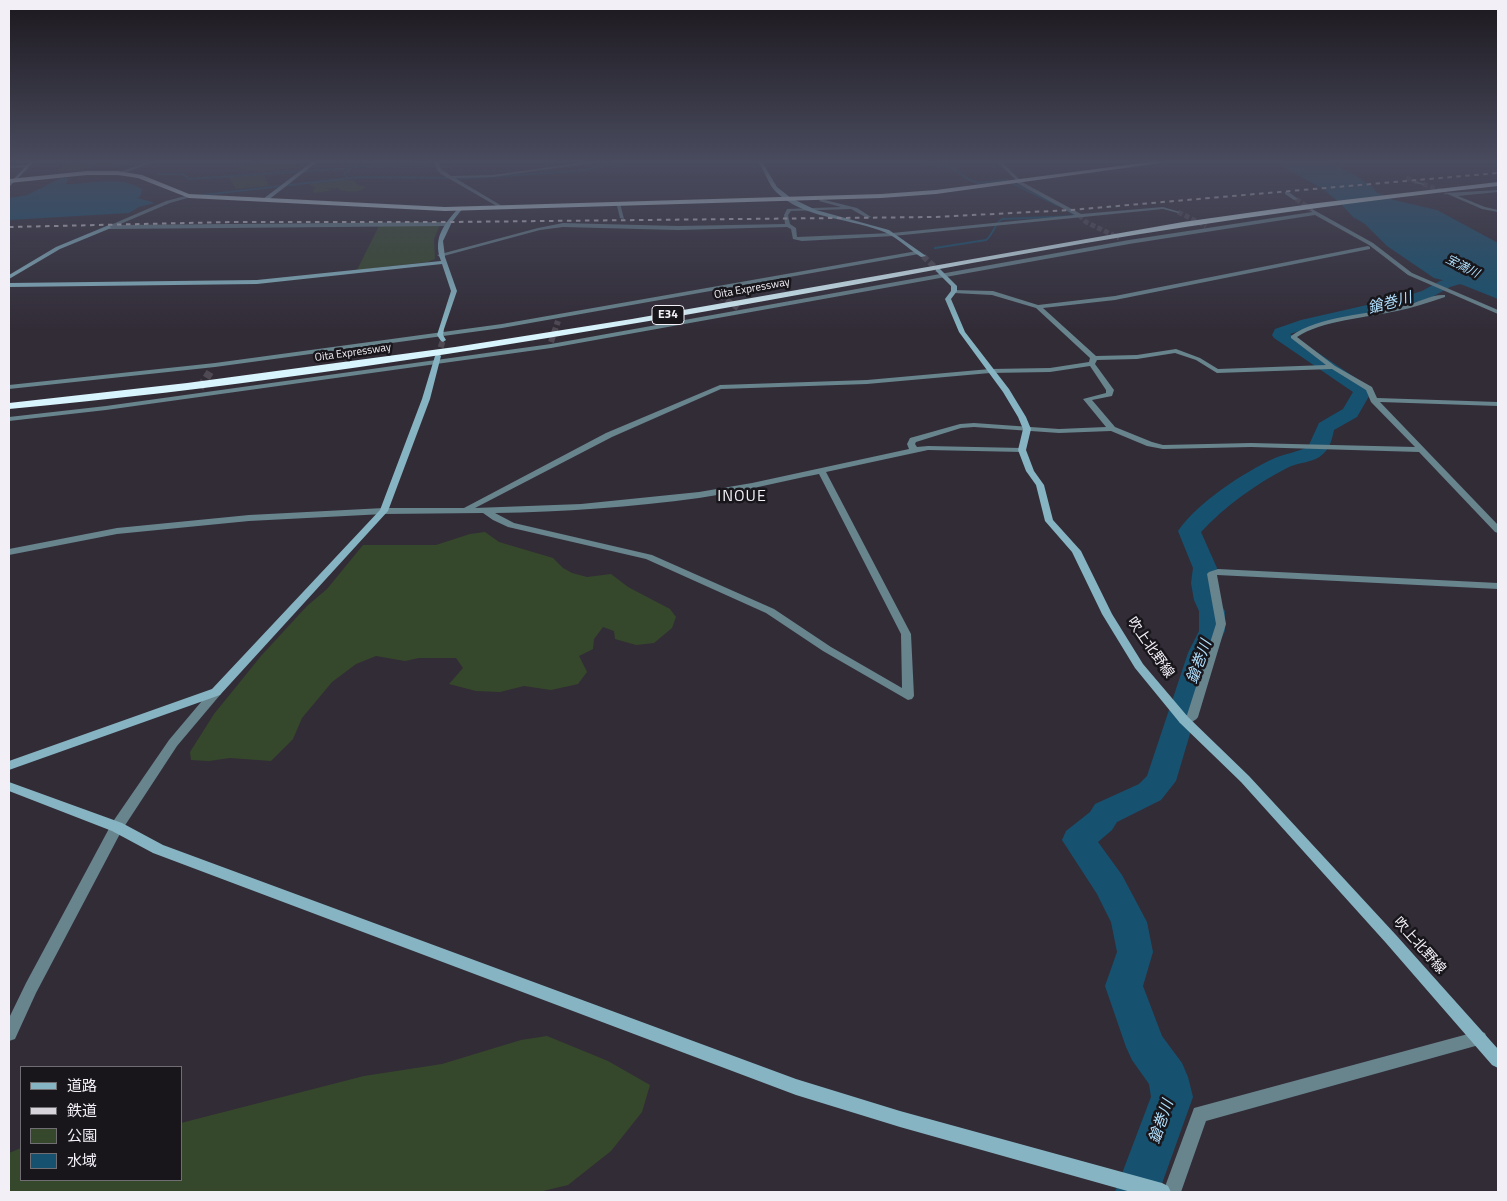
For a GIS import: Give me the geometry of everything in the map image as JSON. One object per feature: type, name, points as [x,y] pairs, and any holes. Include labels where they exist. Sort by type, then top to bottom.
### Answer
[{"type":"highway","points":[[1164,219],[1173,218]]},
{"type":"highway","name":"Oita Expressway","points":[[9,399],[299,365],[457,343],[810,285],[1128,228],[1197,218]]},
{"type":"highway","name":"Oita Expressway","points":[[9,406],[289,373],[459,349],[719,307],[1223,218]]},
{"type":"highway","points":[[810,285],[981,249]]},
{"type":"street","points":[[9,277],[58,248],[130,218]]},
{"type":"street","points":[[442,338],[454,291],[451,277],[440,255],[439,243],[447,224],[452,218]]},
{"type":"street","points":[[787,218],[788,225]]},
{"type":"street","points":[[9,387],[442,338],[716,293],[920,255],[893,234],[883,229],[845,218]]},
{"type":"street","points":[[440,255],[540,229],[563,225],[678,228],[747,228],[788,225],[793,228],[795,238],[797,239],[893,234],[1038,218]]},
{"type":"street","points":[[9,419],[663,327],[740,310],[941,273],[1268,218]]},
{"type":"street","points":[[1326,218],[1398,263],[1418,278],[1498,312]]},
{"type":"street","points":[[109,227],[447,224]]},
{"type":"street","points":[[1352,234],[1368,248],[1398,263]]},
{"type":"street","points":[[1119,238],[1128,242]]},
{"type":"street","points":[[954,291],[993,293],[1038,307],[1115,298],[1368,248]]},
{"type":"street","points":[[9,286],[256,282],[443,262]]},
{"type":"street","points":[[9,552],[117,531],[249,518],[384,511],[581,507],[699,495],[752,486],[928,448],[1022,450],[1027,429],[1022,417],[1006,391],[955,320],[948,299],[955,289],[952,282],[941,273]]},
{"type":"street","points":[[1443,296],[1401,309],[1314,327],[1295,334],[1293,337],[1333,367],[1369,389],[1374,400],[1498,530]]},
{"type":"street","points":[[1038,307],[1093,361],[1110,390],[1109,394],[1104,396],[1087,399],[1112,429]]},
{"type":"street","points":[[465,510],[609,435],[720,387],[866,382],[990,371],[1040,370],[1093,361],[1176,351],[1198,359],[1217,371],[1333,367]]},
{"type":"street","points":[[9,1034],[31,988],[117,827],[173,743],[216,692],[384,511],[426,399],[438,359]]},
{"type":"street","points":[[210,372],[214,365]]},
{"type":"street","points":[[1374,400],[1498,404]]},
{"type":"street","points":[[914,450],[911,444],[913,440],[960,426],[986,425],[1059,431],[1112,429],[1163,447],[1251,445],[1422,450]]},
{"type":"street","name":"吹上北野線","points":[[1022,450],[1030,471],[1040,485],[1049,521],[1076,551],[1107,614],[1139,666],[1184,720],[1246,779],[1498,1060]]},
{"type":"street","points":[[486,510],[511,525],[649,557],[717,586],[770,611],[827,649],[908,696],[906,634],[821,470]]},
{"type":"street","points":[[1184,720],[1192,717],[1221,624],[1212,574],[1218,572],[1498,586]]},
{"type":"street","points":[[9,766],[216,692]]},
{"type":"street","points":[[9,786],[117,827],[158,849],[796,1087],[900,1119],[1163,1191],[1200,1114],[1479,1038]]},
{"type":"green space","points":[[440,225],[434,239],[435,259],[428,262],[357,270],[379,226]]},
{"type":"green space","points":[[485,532],[499,542],[553,558],[563,568],[572,573],[587,577],[611,574],[628,587],[670,609],[676,617],[672,628],[654,643],[636,645],[615,639],[614,631],[603,627],[594,639],[593,649],[579,656],[587,672],[578,684],[551,690],[524,686],[500,692],[476,691],[449,684],[463,668],[456,658],[419,658],[405,661],[376,656],[356,664],[332,682],[302,718],[293,739],[271,761],[230,758],[209,761],[191,760],[190,752],[214,714],[261,656],[307,606],[327,589],[363,545],[436,545],[470,534]]},
{"type":"green space","points":[[547,1036],[608,1061],[650,1085],[642,1112],[611,1151],[568,1185],[539,1192],[9,1192],[9,1153],[20,1148],[20,1181],[182,1181],[182,1123],[364,1076],[442,1064],[521,1040]]},
{"type":"water","points":[[9,218],[42,218],[9,220]]},
{"type":"water","name":"宝満川","points":[[1355,218],[1452,218],[1498,243],[1498,299],[1463,285],[1434,278],[1387,246],[1365,224]]},
{"type":"waterway","points":[[935,248],[986,240],[1002,219],[1026,218]]},
{"type":"waterway","name":"鎗巻川","points":[[1137,1192],[1172,1097],[1168,1077],[1146,1047],[1124,986],[1135,952],[1129,922],[1110,885],[1078,840],[1101,821],[1106,813],[1150,792],[1161,781],[1201,653],[1212,631],[1212,611],[1206,600],[1203,583],[1205,568],[1189,531],[1231,494],[1255,478],[1283,462],[1315,451],[1321,442],[1326,427],[1350,413],[1363,391],[1280,335],[1281,332],[1301,325],[1406,301],[1427,294],[1445,284],[1475,275]]},
{"type":"tunnel","points":[[1082,218],[1086,222],[1119,238]]},
{"type":"tunnel","points":[[1190,218],[1206,226]]},
{"type":"tunnel","points":[[923,256],[938,270]]},
{"type":"tunnel","points":[[719,295],[738,308]]},
{"type":"tunnel","points":[[551,342],[558,321]]},
{"type":"tunnel","points":[[438,356],[443,340]]},
{"type":"tunnel","points":[[200,388],[210,372]]},
{"type":"railway","points":[[9,227],[231,222],[832,218]]},
{"type":"district","name":"INOUE","points":[[742,497]]}]
